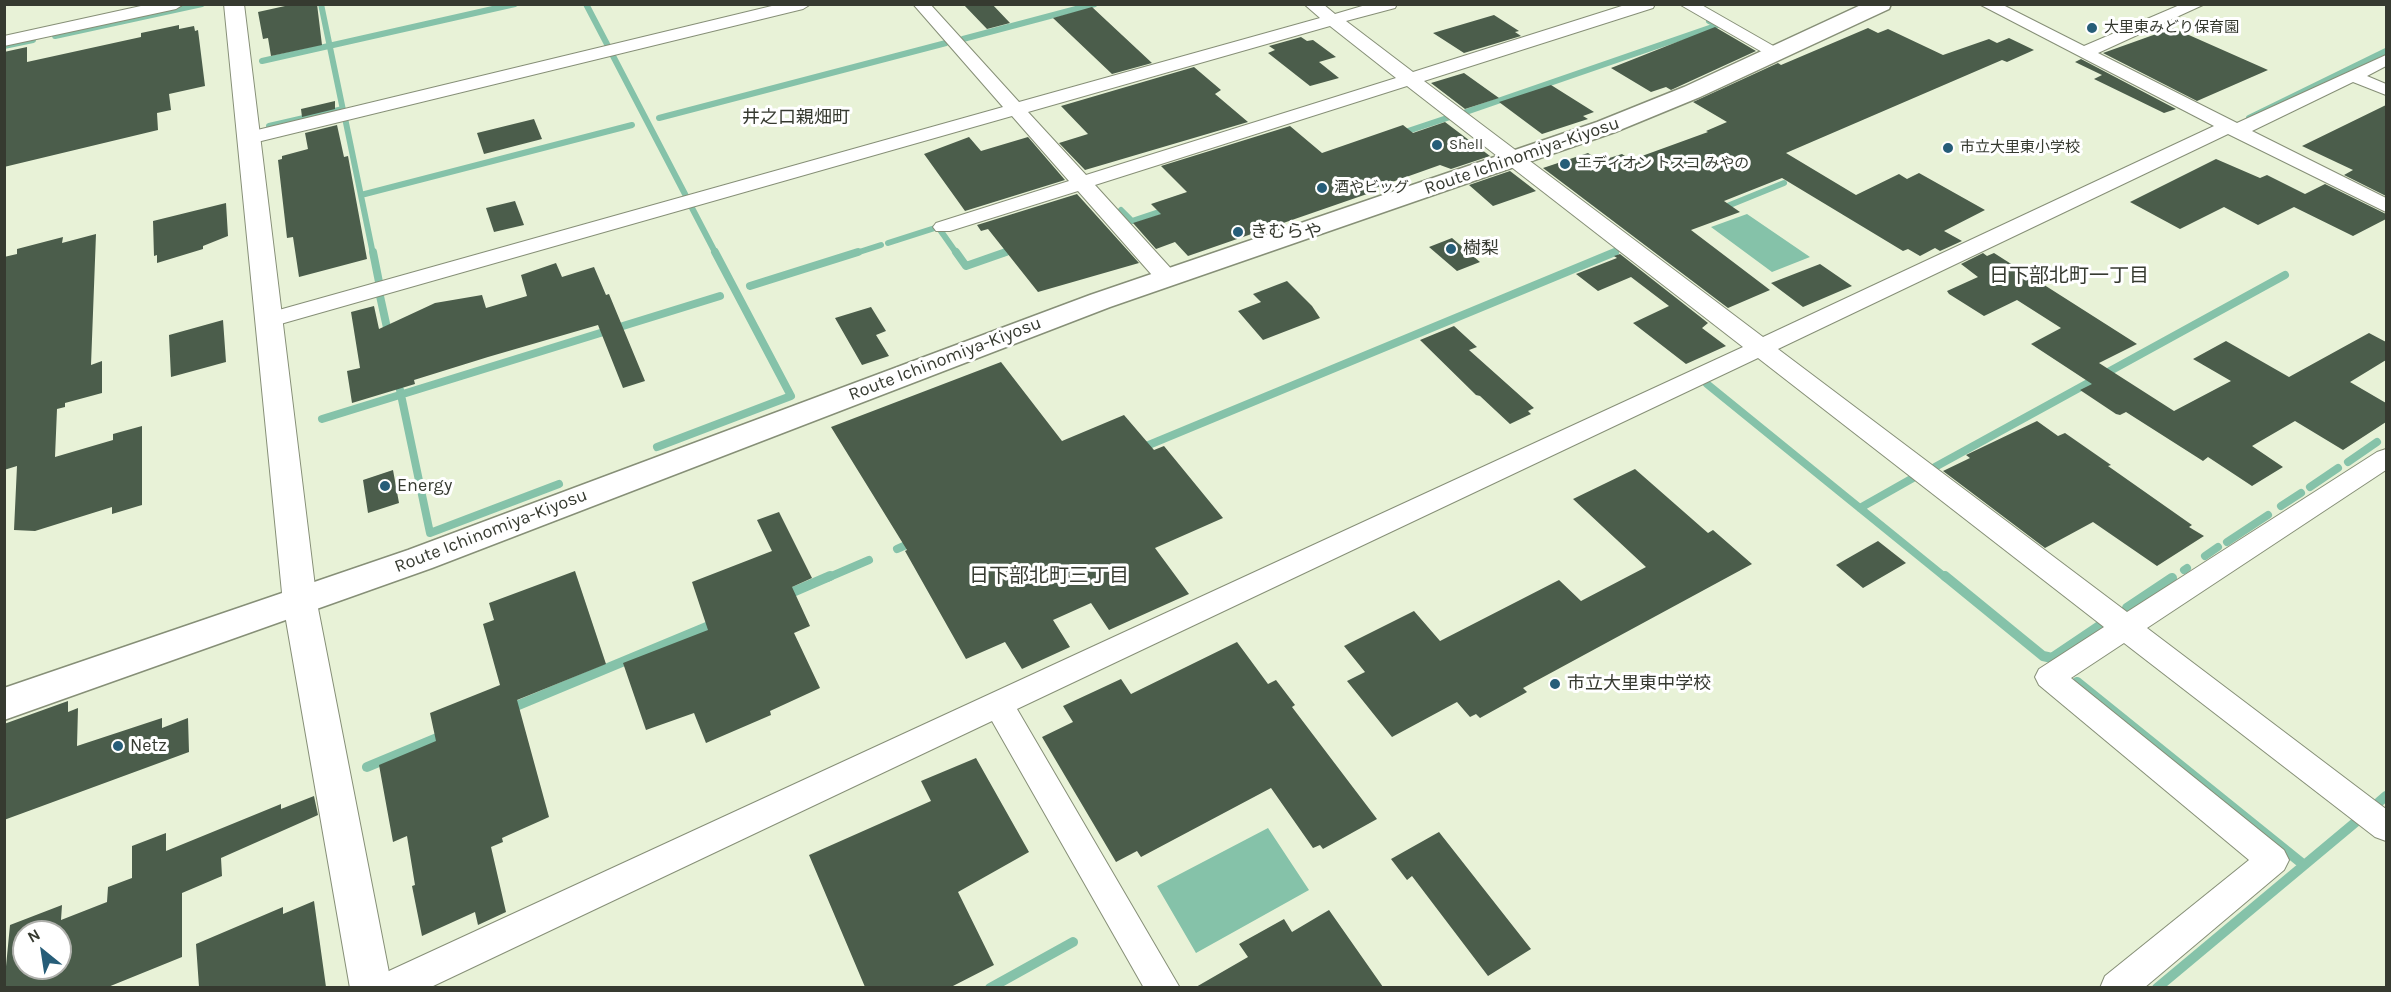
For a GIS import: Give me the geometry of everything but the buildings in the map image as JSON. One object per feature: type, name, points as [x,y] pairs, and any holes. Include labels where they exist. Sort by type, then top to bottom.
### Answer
[{"type":"main road","name":"Route Ichinomiya-Kiyosu","points":[[4,704],[300,603],[1023,330],[1167,278],[1514,160],[1634,116],[1881,4]]},
{"type":"street","points":[[4,41],[176,4]]},
{"type":"street","points":[[234,4],[300,603],[371,987]]},
{"type":"street","points":[[249,138],[803,4]]},
{"type":"street","points":[[921,4],[1167,278]]},
{"type":"street","points":[[1312,4],[2386,827]]},
{"type":"street","points":[[269,320],[1389,4]]},
{"type":"street","points":[[943,226],[1411,81],[1647,4]]},
{"type":"street","points":[[1687,4],[1775,52]]},
{"type":"street","points":[[1987,4],[2086,52],[2232,129],[2386,206]]},
{"type":"street","points":[[2086,52],[2197,4]]},
{"type":"street","points":[[390,987],[1760,348],[2386,60]]},
{"type":"street","points":[[2353,76],[2386,90]]},
{"type":"street","points":[[2117,987],[2273,860],[2049,677],[2386,458]]},
{"type":"street","points":[[998,704],[1163,987]]},
{"type":"shaded area","points":[[1747,214],[1810,257],[1772,272],[1711,227]]},
{"type":"shaded area","points":[[1268,828],[1309,890],[1196,953],[1157,886]]},
{"type":"waterway","points":[[55,36],[202,4]]},
{"type":"waterway","points":[[321,4],[330,46]]},
{"type":"waterway","points":[[330,46],[515,4]]},
{"type":"waterway","points":[[586,4],[608,46]]},
{"type":"waterway","points":[[963,39],[1095,4]]},
{"type":"waterway","points":[[1466,112],[1718,25],[1709,21]]},
{"type":"waterway","points":[[4,46],[33,40]]},
{"type":"waterway","points":[[659,118],[946,43]]},
{"type":"waterway","points":[[262,61],[330,46]]},
{"type":"waterway","points":[[330,46],[343,109]]},
{"type":"waterway","points":[[2249,118],[2386,51]]},
{"type":"waterway","points":[[612,54],[686,196]]},
{"type":"waterway","points":[[269,126],[343,109]]},
{"type":"waterway","points":[[1399,134],[1450,117]]},
{"type":"waterway","points":[[345,118],[373,254]]},
{"type":"waterway","points":[[361,195],[632,125]]},
{"type":"waterway","points":[[1720,209],[1784,183]]},
{"type":"waterway","points":[[692,208],[716,254]]},
{"type":"waterway","points":[[1121,210],[1132,221],[1168,209]]},
{"type":"waterway","points":[[888,243],[938,227],[957,254]]},
{"type":"waterway","points":[[853,254],[881,245]]},
{"type":"waterway","points":[[1002,254],[1016,249]]},
{"type":"waterway","points":[[373,252],[379,282]]},
{"type":"waterway","points":[[657,447],[791,396],[715,252]]},
{"type":"waterway","points":[[750,286],[858,252]]},
{"type":"waterway","points":[[956,252],[966,266],[1006,252]]},
{"type":"waterway","points":[[1139,449],[1615,252]]},
{"type":"waterway","points":[[1612,254],[1616,252]]},
{"type":"waterway","points":[[1935,467],[2285,275]]},
{"type":"waterway","points":[[380,296],[389,337]]},
{"type":"waterway","points":[[401,395],[720,296]]},
{"type":"waterway","points":[[1707,384],[1946,578]]},
{"type":"waterway","points":[[400,390],[401,395]]},
{"type":"waterway","points":[[322,419],[401,395]]},
{"type":"waterway","points":[[401,395],[430,533],[559,484]]},
{"type":"waterway","points":[[2348,462],[2377,442]]},
{"type":"waterway","points":[[2310,487],[2338,468]]},
{"type":"waterway","points":[[1860,508],[1913,478]]},
{"type":"waterway","points":[[2281,506],[2301,493]]},
{"type":"waterway","points":[[2227,542],[2268,515]]},
{"type":"waterway","points":[[897,549],[913,542]]},
{"type":"waterway","points":[[2205,556],[2218,547]]},
{"type":"waterway","points":[[827,578],[869,560]]},
{"type":"waterway","points":[[786,595],[830,576]]},
{"type":"waterway","points":[[1945,576],[2043,656],[2052,658],[2101,625]]},
{"type":"waterway","points":[[2127,608],[2172,578]]},
{"type":"waterway","points":[[509,709],[716,623]]},
{"type":"waterway","points":[[2077,682],[2304,865]]},
{"type":"waterway","points":[[367,767],[444,735]]},
{"type":"waterway","points":[[2379,802],[2386,796]]},
{"type":"waterway","points":[[2157,988],[2357,821]]},
{"type":"waterway","points":[[990,988],[1073,942]]},
{"type":"place","name":"大里東みどり保育園","points":[[2092,28]]},
{"type":"place","name":"Shell","points":[[1437,145]]},
{"type":"place","name":"市立大里東小学校","points":[[1948,148]]},
{"type":"place","name":"エディオン トスコ みやの","points":[[1565,164]]},
{"type":"place","name":"酒やビッグ","points":[[1322,188]]},
{"type":"place","name":"きむらや","points":[[1238,232]]},
{"type":"place","name":"樹梨","points":[[1451,249]]},
{"type":"place","name":"Energy","points":[[385,486]]},
{"type":"place","name":"市立大里東中学校","points":[[1555,684]]},
{"type":"place","name":"Netz","points":[[118,746]]},
{"type":"district","name":"井之口親畑町","points":[[796,118]]},
{"type":"district","name":"日下部北町一丁目","points":[[2069,276]]},
{"type":"district","name":"日下部北町三丁目","points":[[1049,576]]}]
